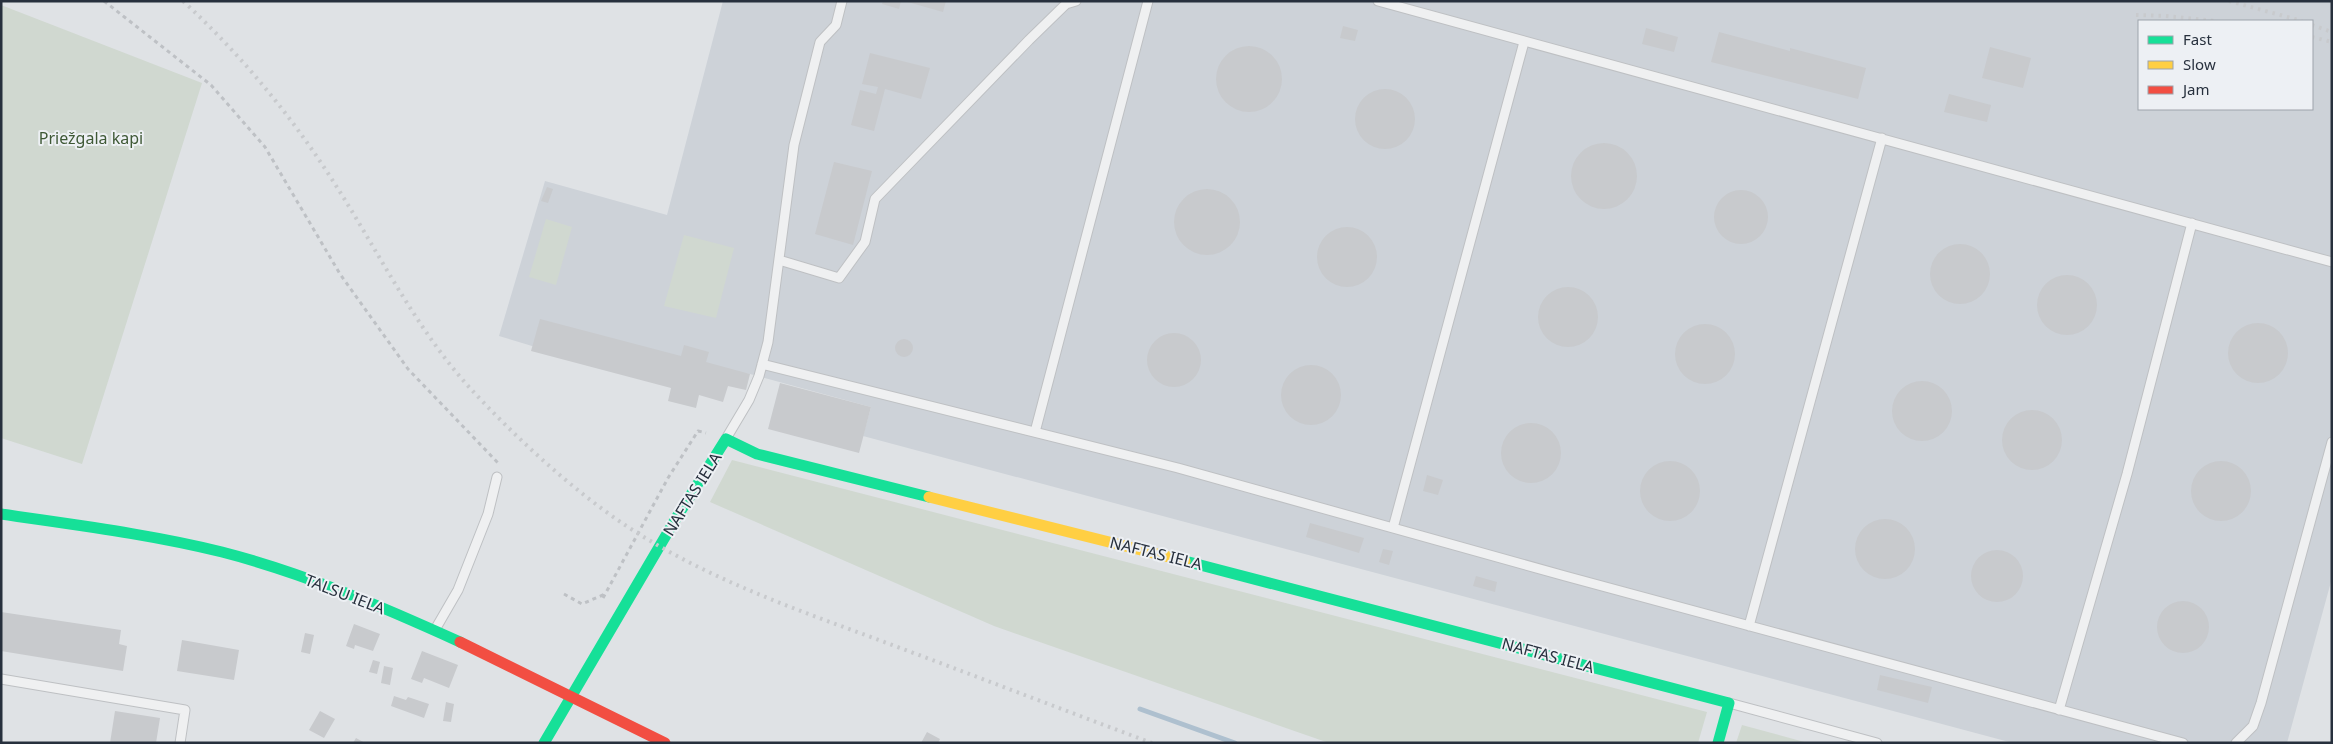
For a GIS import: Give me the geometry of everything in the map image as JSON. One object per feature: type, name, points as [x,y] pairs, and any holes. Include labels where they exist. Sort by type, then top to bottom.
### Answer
[{"type":"street","name":"NAFTAS IELA","points":[[544,743],[675,520],[726,439],[757,454],[1244,575],[1729,703]]},
{"type":"street","name":"TALSU IELA","points":[[1,514],[156,537],[253,561],[353,595],[435,630],[665,743]]},
{"type":"street","points":[[1718,743],[1729,703]]},
{"type":"lane","points":[[726,439],[749,400],[768,342],[794,145],[820,42],[836,25],[842,1]]},
{"type":"lane","points":[[779,260],[839,278],[865,242],[875,199],[1029,40],[1066,4],[1076,1]]},
{"type":"lane","points":[[1036,432],[1148,1]]},
{"type":"lane","points":[[1378,1],[2332,262]]},
{"type":"lane","points":[[1393,528],[1524,42]]},
{"type":"lane","points":[[1749,626],[1882,138]]},
{"type":"lane","points":[[2059,710],[2128,474],[2192,223]]},
{"type":"lane","points":[[762,364],[1188,471],[1749,626],[2183,743]]},
{"type":"lane","points":[[2236,743],[2252,726],[2260,704],[2332,442]]},
{"type":"lane","points":[[435,630],[458,590],[488,514],[497,478]]},
{"type":"lane","points":[[1,679],[185,710],[180,743]]},
{"type":"lane","name":"NAFTAS IELA","points":[[1729,703],[1878,743]]},
{"type":"path","points":[[104,1],[211,85],[265,147],[340,274],[408,369],[500,465],[497,478]]},
{"type":"path","points":[[601,602],[668,478],[698,431],[726,439]]},
{"type":"path","points":[[564,594],[582,604],[605,594]]},
{"type":"shaded area","points":[[723,1],[2332,1],[2332,578],[2287,743],[2013,743],[863,436],[871,407],[750,374],[532,346],[499,336],[545,181],[667,215]]},
{"type":"green space","name":"Priežgala kapi","points":[[1,5],[202,83],[82,464],[1,438]]},
{"type":"green space","points":[[546,219],[572,227],[556,285],[529,277]]},
{"type":"green space","points":[[684,235],[734,248],[716,318],[664,306]]},
{"type":"green space","points":[[732,460],[1707,712],[1698,743],[1329,743],[994,626],[710,502]]},
{"type":"green space","points":[[1742,725],[1808,743],[1736,743]]},
{"type":"building","points":[[883,1],[901,1],[899,9],[882,4]]},
{"type":"building","points":[[904,1],[946,1],[943,12]]},
{"type":"building","points":[[1343,26],[1358,30],[1355,41],[1340,38]]},
{"type":"building","points":[[1646,28],[1678,37],[1674,52],[1642,44]]},
{"type":"building","points":[[1719,32],[1790,51],[1790,48],[1866,68],[1858,99],[1711,62]]},
{"type":"building","points":[[1249,46],[1261,49],[1272,56],[1279,67],[1282,79],[1279,91],[1272,102],[1261,109],[1249,112],[1237,109],[1226,102],[1219,91],[1216,79],[1219,67],[1226,56],[1237,49]]},
{"type":"building","points":[[1990,47],[2031,58],[2023,88],[1982,78]]},
{"type":"building","points":[[870,53],[930,68],[921,99],[885,89],[874,131],[851,125],[860,90],[876,94],[878,87],[862,84]]},
{"type":"building","points":[[1385,89],[1402,94],[1410,102],[1415,119],[1410,136],[1402,144],[1385,149],[1368,144],[1360,136],[1355,119],[1360,102],[1368,94]]},
{"type":"building","points":[[1949,94],[1991,105],[1987,122],[1944,112]]},
{"type":"building","points":[[1604,143],[1616,146],[1627,153],[1634,164],[1637,176],[1634,188],[1627,199],[1616,206],[1604,209],[1592,206],[1581,199],[1574,188],[1571,176],[1574,164],[1581,153],[1592,146]]},
{"type":"building","points":[[834,162],[872,171],[853,245],[815,234]]},
{"type":"building","points":[[547,187],[553,189],[548,203],[541,201]]},
{"type":"building","points":[[1207,189],[1219,192],[1230,199],[1237,210],[1240,222],[1237,234],[1230,245],[1219,252],[1207,255],[1195,252],[1184,245],[1177,234],[1174,222],[1177,210],[1184,199],[1195,192]]},
{"type":"building","points":[[1736,190],[1746,190],[1756,194],[1764,202],[1768,217],[1764,232],[1756,240],[1746,244],[1736,244],[1726,240],[1718,232],[1714,222],[1714,212],[1718,202],[1726,194]]},
{"type":"building","points":[[1347,227],[1363,232],[1368,236],[1372,241],[1377,257],[1372,273],[1368,278],[1363,282],[1347,287],[1331,282],[1326,278],[1322,273],[1317,257],[1322,241],[1326,236],[1331,232]]},
{"type":"building","points":[[1960,244],[1976,249],[1981,253],[1985,258],[1990,274],[1985,290],[1981,295],[1976,299],[1960,304],[1944,299],[1939,295],[1935,290],[1930,274],[1935,258],[1939,253],[1944,249]]},
{"type":"building","points":[[2067,275],[2083,280],[2088,284],[2092,289],[2097,305],[2092,321],[2088,326],[2083,330],[2067,335],[2051,330],[2046,326],[2042,321],[2037,305],[2042,289],[2046,284],[2051,280]]},
{"type":"building","points":[[1568,287],[1584,292],[1589,296],[1593,301],[1598,317],[1593,333],[1589,338],[1584,342],[1568,347],[1552,342],[1547,338],[1543,333],[1538,317],[1543,301],[1547,296],[1552,292]]},
{"type":"building","points":[[540,319],[681,356],[684,345],[709,352],[706,362],[750,374],[746,390],[728,386],[723,402],[699,395],[696,408],[668,401],[671,388],[531,351]]},
{"type":"building","points":[[2258,323],[2274,328],[2279,332],[2283,337],[2288,353],[2283,369],[2279,374],[2274,378],[2258,383],[2242,378],[2237,374],[2233,369],[2228,353],[2233,337],[2237,332],[2242,328]]},
{"type":"building","points":[[1705,324],[1721,329],[1726,333],[1730,338],[1735,354],[1730,370],[1726,375],[1721,379],[1705,384],[1689,379],[1684,375],[1680,370],[1675,354],[1680,338],[1684,333],[1689,329]]},
{"type":"building","points":[[1174,333],[1184,335],[1193,341],[1199,350],[1201,360],[1199,370],[1193,379],[1184,385],[1174,387],[1164,385],[1155,379],[1149,370],[1147,360],[1149,350],[1155,341],[1164,335]]},
{"type":"building","points":[[904,339],[910,342],[913,348],[910,354],[904,357],[898,354],[895,348],[898,342]]},
{"type":"building","points":[[1311,365],[1327,370],[1332,374],[1336,379],[1341,395],[1336,411],[1332,416],[1327,420],[1311,425],[1295,420],[1290,416],[1286,411],[1281,395],[1286,379],[1290,374],[1295,370]]},
{"type":"building","points":[[1922,381],[1938,386],[1943,390],[1947,395],[1952,411],[1947,427],[1943,432],[1938,436],[1922,441],[1906,436],[1901,432],[1897,427],[1892,411],[1897,395],[1901,390],[1906,386]]},
{"type":"building","points":[[780,383],[871,407],[859,453],[768,429]]},
{"type":"building","points":[[2032,410],[2048,415],[2053,419],[2057,424],[2062,440],[2057,456],[2053,461],[2048,465],[2032,470],[2016,465],[2011,461],[2007,456],[2002,440],[2007,424],[2011,419],[2016,415]]},
{"type":"building","points":[[1531,423],[1547,428],[1552,432],[1556,437],[1561,453],[1556,469],[1552,474],[1547,478],[1531,483],[1515,478],[1510,474],[1506,469],[1501,453],[1506,437],[1510,432],[1515,428]]},
{"type":"building","points":[[1670,461],[1687,466],[1695,474],[1700,491],[1695,508],[1687,516],[1670,521],[1653,516],[1645,508],[1640,491],[1645,474],[1653,466]]},
{"type":"building","points":[[2221,461],[2237,466],[2242,470],[2246,475],[2251,491],[2246,507],[2242,512],[2237,516],[2221,521],[2205,516],[2200,512],[2196,507],[2191,491],[2196,475],[2200,470],[2205,466]]},
{"type":"building","points":[[1427,475],[1443,480],[1438,495],[1423,491]]},
{"type":"building","points":[[1885,519],[1901,524],[1906,528],[1910,533],[1915,549],[1910,565],[1906,570],[1901,574],[1885,579],[1869,574],[1864,570],[1860,565],[1855,549],[1860,533],[1864,528],[1869,524]]},
{"type":"building","points":[[1310,523],[1364,538],[1359,553],[1306,537]]},
{"type":"building","points":[[1383,549],[1393,551],[1389,565],[1379,562]]},
{"type":"building","points":[[1997,550],[2007,552],[2015,558],[2021,566],[2023,576],[2021,586],[2015,594],[2007,600],[1997,602],[1987,600],[1979,594],[1973,586],[1971,576],[1973,566],[1979,558],[1987,552]]},
{"type":"building","points":[[1476,576],[1497,582],[1495,592],[1473,586]]},
{"type":"building","points":[[2183,601],[2193,603],[2201,609],[2207,617],[2209,627],[2207,637],[2201,645],[2193,651],[2183,653],[2173,651],[2165,645],[2159,637],[2157,627],[2159,617],[2165,609],[2173,603]]},
{"type":"building","points":[[1,612],[121,630],[119,644],[127,646],[123,671],[1,651]]},
{"type":"building","points":[[354,624],[380,634],[373,651],[355,645],[354,649],[346,646]]},
{"type":"building","points":[[305,633],[314,635],[310,654],[301,652]]},
{"type":"building","points":[[182,640],[239,650],[234,680],[177,671]]},
{"type":"building","points":[[422,651],[458,665],[449,688],[424,678],[422,683],[411,679]]},
{"type":"building","points":[[373,660],[380,662],[377,674],[369,672]]},
{"type":"building","points":[[384,666],[393,668],[390,685],[381,683]]},
{"type":"building","points":[[1880,675],[1932,687],[1928,703],[1877,690]]},
{"type":"building","points":[[394,696],[406,700],[408,697],[429,704],[424,718],[391,706]]},
{"type":"building","points":[[446,702],[454,704],[451,722],[443,721]]},
{"type":"building","points":[[115,711],[160,718],[156,743],[110,743]]},
{"type":"building","points":[[320,711],[335,719],[324,738],[309,730]]},
{"type":"building","points":[[927,732],[940,739],[938,743],[921,743]]},
{"type":"building","points":[[356,738],[365,743],[353,743]]},
{"type":"waterway","points":[[1140,709],[1235,743]]},
{"type":"railway","points":[[183,1],[245,64],[300,132],[333,181],[413,313],[449,363],[504,424],[584,495],[655,544],[749,590],[1152,743]]},
{"type":"railway","points":[[2229,1],[2298,20]]},
{"type":"railway","points":[[2136,15],[2205,20]]},
{"type":"railway","points":[[2313,25],[2332,32]]},
{"type":"railway","points":[[2313,37],[2332,42]]},
{"type":"traffic: fast","points":[[544,743],[675,520],[726,439],[757,454],[929,497]]},
{"type":"traffic: fast","points":[[1,514],[167,540],[253,560],[313,580],[460,642]]},
{"type":"traffic: fast","points":[[1185,561],[1729,703],[1718,743]]},
{"type":"traffic: slow","points":[[929,497],[1185,561]]},
{"type":"traffic: jam","points":[[460,642],[665,743]]}]
